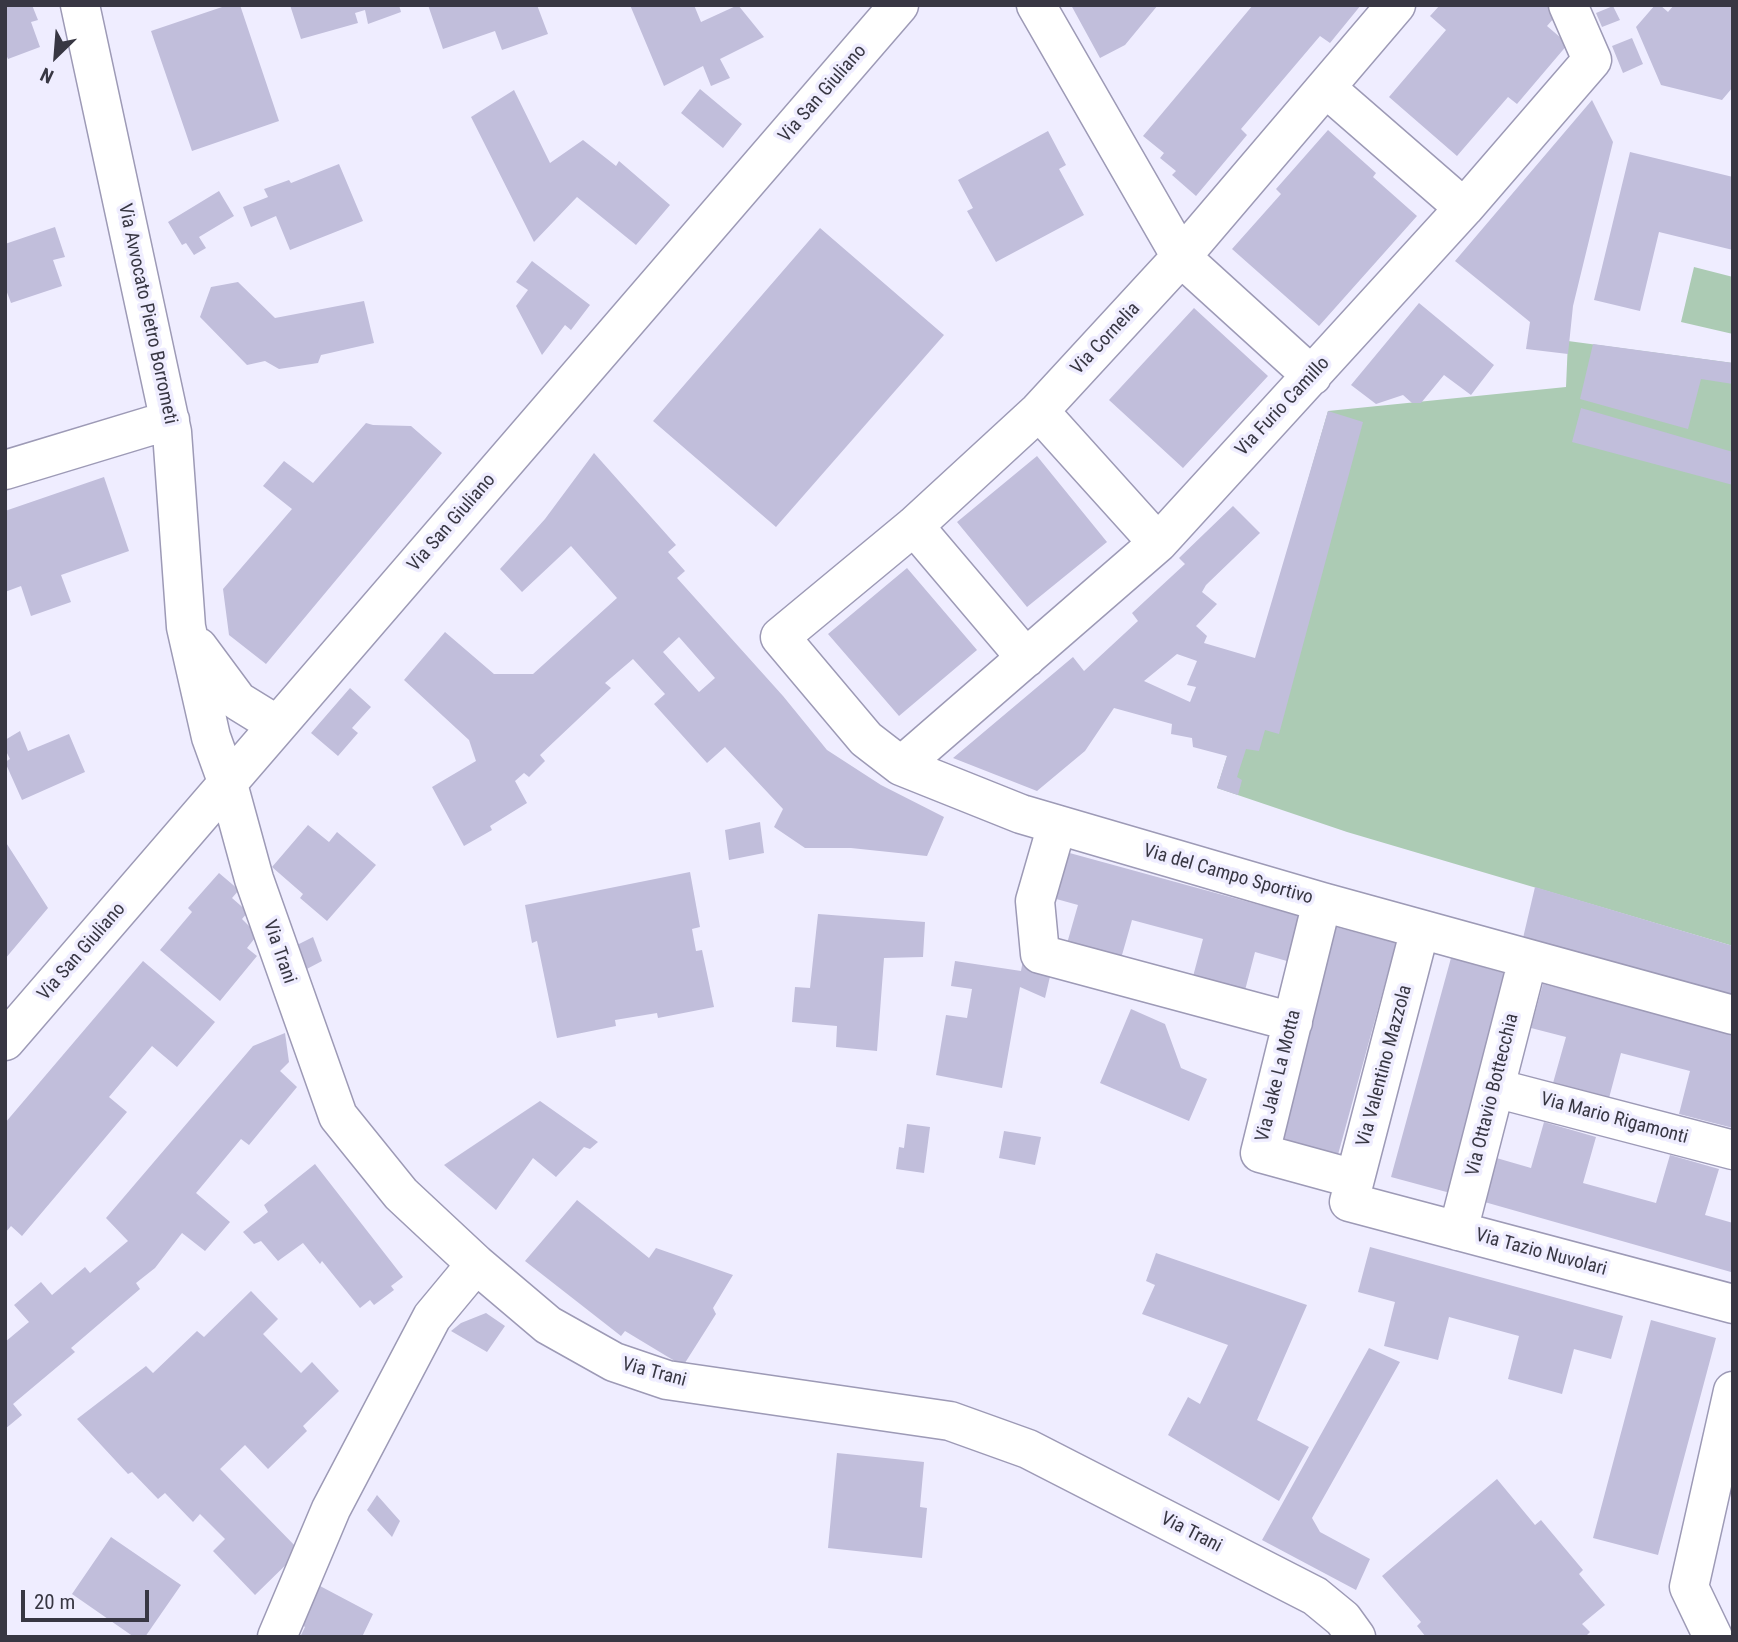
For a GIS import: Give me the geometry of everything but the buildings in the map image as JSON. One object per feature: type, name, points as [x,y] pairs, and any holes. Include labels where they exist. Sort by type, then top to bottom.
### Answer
[{"type":"street","name":"Via Avvocato Pietro Borrometi","points":[[80,5],[167,409],[186,627],[211,737],[228,783]]},
{"type":"street","name":"Via San Giuliano","points":[[5,1041],[899,5]]},
{"type":"street","points":[[1036,5],[1181,257],[1312,376]]},
{"type":"street","name":"Via Cornelia","points":[[780,637],[914,526],[1039,411],[1181,257],[1396,5]]},
{"type":"street","name":"Via Furio Camillo","points":[[901,766],[1158,543],[1464,208],[1592,60],[1568,5]]},
{"type":"street","points":[[1326,88],[1464,208]]},
{"type":"street","points":[[5,445],[167,409]]},
{"type":"street","points":[[5,470],[167,409]]},
{"type":"street","points":[[1039,411],[1158,543]]},
{"type":"street","points":[[914,526],[1026,658]]},
{"type":"street","points":[[186,627],[210,666],[237,701],[277,725]]},
{"type":"street","name":"Via del Campo Sportivo","points":[[780,637],[866,738],[901,766],[1021,814],[1322,902],[1733,1015]]},
{"type":"street","name":"Via Trani","points":[[228,783],[254,879],[338,1116],[401,1194],[476,1264],[548,1325],[614,1362],[667,1380],[950,1420],[1028,1449],[1315,1596],[1343,1619],[1356,1637]]},
{"type":"street","points":[[1057,825],[1035,901],[1040,954],[1293,1022]]},
{"type":"street","name":"Via Jake La Motta","points":[[1322,902],[1259,1153],[1352,1191]]},
{"type":"street","name":"Via Valentino Mazzola","points":[[1352,1191],[1420,929]]},
{"type":"street","name":"Via Ottavio Bottecchia","points":[[1458,1231],[1528,959]]},
{"type":"street","name":"Via Mario Rigamonti","points":[[1495,1088],[1733,1150]]},
{"type":"street","name":"Via Tazio Nuvolari","points":[[1352,1191],[1458,1231],[1733,1304]]},
{"type":"street","points":[[277,1637],[331,1509],[432,1317],[476,1264]]},
{"type":"street","points":[[1713,1637],[1689,1587],[1733,1391]]},
{"type":"street","points":[[1727,1637],[1733,1632]]},
{"type":"green space","points":[[1694,267],[1733,277],[1733,334],[1681,322]]},
{"type":"green space","points":[[1568,341],[1733,363],[1733,946],[1347,832],[1217,788],[1328,411],[1566,387]]}]
